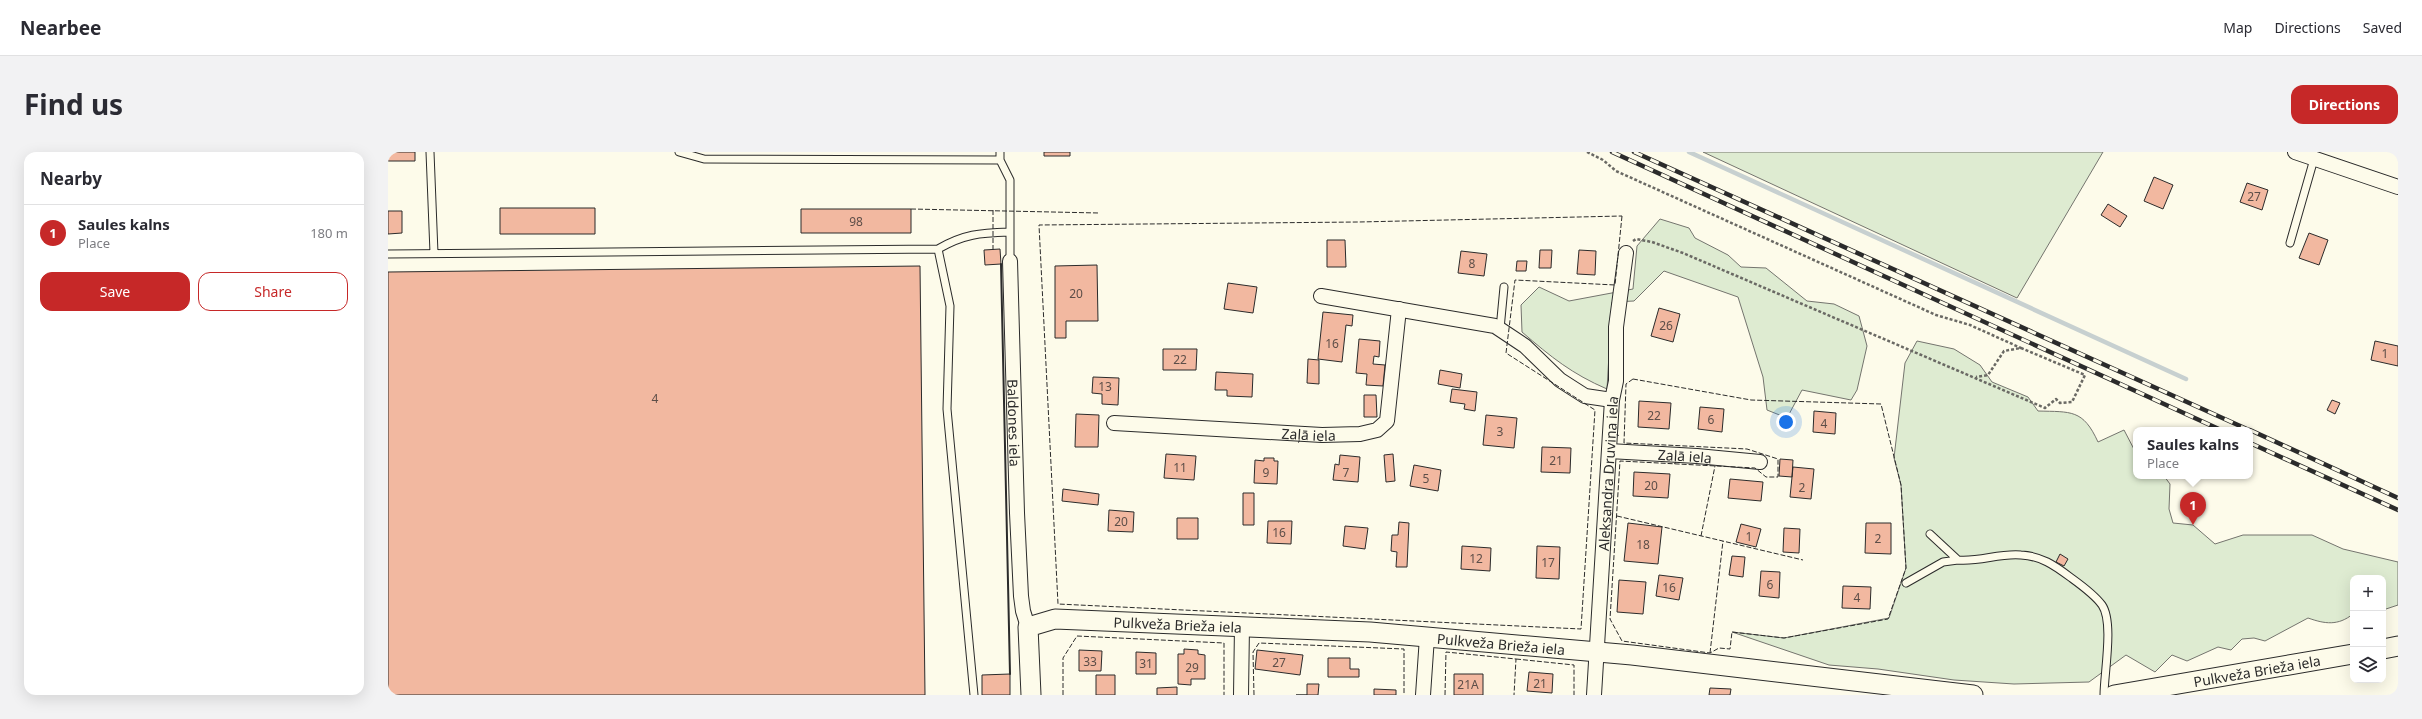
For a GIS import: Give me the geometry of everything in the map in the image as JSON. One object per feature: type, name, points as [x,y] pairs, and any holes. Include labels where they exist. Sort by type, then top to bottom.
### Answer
[{"type":"street","points":[[2295,152],[2398,187]]},
{"type":"street","name":"Aleksandra Druviņa iela","points":[[1594,695],[1612,400],[1616,381],[1616,327],[1626,253]]},
{"type":"street","name":"Baldones iela","points":[[1010,261],[1017,519],[1021,596],[1023,611],[1028,628],[1031,695]]},
{"type":"street","points":[[1321,296],[1464,320],[1500,329],[1525,346],[1560,380],[1585,396],[1612,400]]},
{"type":"street","name":"Zaļā iela","points":[[1114,423],[1322,435],[1360,434],[1377,430],[1387,421],[1399,309]]},
{"type":"street","name":"Zaļā iela","points":[[1609,452],[1697,456],[1760,462]]},
{"type":"street","name":"Pulkveža Brieža iela","points":[[1028,628],[1055,619],[1242,626],[1428,637],[1724,665],[1973,695]]},
{"type":"street","points":[[1241,695],[1242,626]]},
{"type":"street","points":[[1423,695],[1428,637]]},
{"type":"street","points":[[2386,648],[2398,646]]},
{"type":"street","name":"Pulkveža Brieža iela","points":[[2114,695],[2350,655]]},
{"type":"lane","points":[[430,152],[434,253]]},
{"type":"lane","points":[[679,152],[704,159],[806,155],[1000,160]]},
{"type":"lane","name":"Baldones iela","points":[[1000,152],[1000,160],[1010,180],[1010,261]]},
{"type":"lane","points":[[2290,243],[2314,159]]},
{"type":"lane","points":[[388,254],[938,249],[955,239],[969,234],[1009,232]]},
{"type":"lane","points":[[938,249],[950,306],[947,409],[973,693]]},
{"type":"lane","points":[[1500,329],[1504,288]]},
{"type":"lane","points":[[1930,534],[1958,560]]},
{"type":"lane","points":[[1906,583],[1943,562],[1958,560],[1984,560],[2007,554],[2038,557],[2055,566],[2091,593],[2103,606],[2108,624],[2104,695]]},
{"type":"path","points":[[1588,152],[1624,174],[1936,315],[1970,325],[2085,375],[2072,402],[2060,403],[2056,399],[2045,408],[1976,377],[1652,242],[1636,239],[1629,244],[1626,253]]},
{"type":"path","points":[[1976,377],[1988,375],[2004,351],[2021,348]]},
{"type":"green space","points":[[1703,152],[2103,152],[2017,298]]},
{"type":"green space","points":[[1660,219],[1689,228],[1695,238],[1728,255],[1741,267],[1766,268],[1807,301],[1834,304],[1859,316],[1867,346],[1857,390],[1851,400],[1802,390],[1787,418],[1767,410],[1763,377],[1738,297],[1664,271],[1634,301],[1612,302],[1607,389],[1572,371],[1522,332],[1521,305],[1539,287],[1569,301],[1633,289],[1637,246]]},
{"type":"green space","points":[[1917,341],[1954,349],[1980,365],[1992,382],[2028,397],[2038,411],[2075,414],[2087,423],[2098,442],[2124,430],[2133,447],[2133,479],[2166,479],[2170,484],[2169,509],[2173,523],[2193,525],[2215,544],[2243,535],[2312,535],[2343,549],[2398,562],[2398,605],[2386,609],[2386,575],[2350,575],[2350,616],[2342,621],[2326,623],[2308,618],[2265,641],[2254,638],[2242,639],[2231,650],[2218,647],[2187,661],[2172,655],[2155,672],[2126,655],[2089,682],[2014,684],[1954,680],[1878,669],[1829,665],[1732,632],[1784,638],[1889,618],[1906,568],[1901,485],[1894,458],[1905,363]]},
{"type":"building","points":[[388,152],[415,152],[415,161],[388,161]]},
{"type":"building","points":[[1044,152],[1070,152],[1070,156],[1044,156]]},
{"type":"building","points":[[2154,177],[2173,185],[2163,209],[2144,201]]},
{"type":"building","points":[[2247,183],[2268,190],[2262,210],[2240,202]]},
{"type":"building","points":[[2108,204],[2127,216],[2120,227],[2101,215]]},
{"type":"building","points":[[500,208],[595,208],[595,234],[500,234]]},
{"type":"building","points":[[801,209],[911,209],[911,233],[801,233]]},
{"type":"building","points":[[388,211],[402,211],[402,233],[388,234]]},
{"type":"building","points":[[2309,233],[2328,240],[2319,265],[2299,258]]},
{"type":"building","points":[[1327,240],[1345,240],[1346,267],[1327,267]]},
{"type":"building","points":[[1000,249],[1001,264],[985,265],[984,250]]},
{"type":"building","points":[[1540,250],[1552,250],[1551,268],[1539,268]]},
{"type":"building","points":[[1579,250],[1596,251],[1595,275],[1577,274]]},
{"type":"building","points":[[1461,251],[1487,254],[1484,276],[1458,273]]},
{"type":"building","points":[[1517,261],[1527,261],[1526,271],[1516,271]]},
{"type":"building","points":[[1097,265],[1098,321],[1066,321],[1066,338],[1055,338],[1055,266]]},
{"type":"building","points":[[920,266],[925,695],[388,695],[388,272]]},
{"type":"building","points":[[1228,283],[1257,287],[1253,313],[1224,309]]},
{"type":"building","points":[[1659,308],[1680,314],[1673,342],[1651,336]]},
{"type":"building","points":[[1323,312],[1353,315],[1352,326],[1346,325],[1342,362],[1318,359]]},
{"type":"building","points":[[1359,339],[1380,341],[1379,357],[1374,356],[1373,364],[1385,365],[1383,386],[1366,385],[1367,374],[1356,373]]},
{"type":"building","points":[[2375,341],[2398,346],[2398,366],[2371,360]]},
{"type":"building","points":[[1163,349],[1197,349],[1196,370],[1163,370]]},
{"type":"building","points":[[1308,359],[1319,360],[1319,384],[1307,383]]},
{"type":"building","points":[[1440,370],[1462,374],[1460,388],[1438,384]]},
{"type":"building","points":[[1216,372],[1253,374],[1252,397],[1227,396],[1227,390],[1215,390]]},
{"type":"building","points":[[1093,377],[1119,378],[1118,405],[1102,404],[1102,394],[1092,393]]},
{"type":"building","points":[[1452,389],[1477,392],[1475,411],[1464,409],[1465,404],[1450,402]]},
{"type":"building","points":[[1364,395],[1376,395],[1377,417],[1364,417]]},
{"type":"building","points":[[2332,400],[2340,403],[2335,414],[2327,410]]},
{"type":"building","points":[[1639,401],[1671,403],[1669,429],[1638,427]]},
{"type":"building","points":[[1700,407],[1724,409],[1722,432],[1698,429]]},
{"type":"building","points":[[1814,411],[1836,413],[1835,434],[1813,432]]},
{"type":"building","points":[[1076,414],[1099,415],[1098,447],[1075,447]]},
{"type":"building","points":[[1486,415],[1517,418],[1514,448],[1483,445]]},
{"type":"building","points":[[1542,447],[1571,448],[1570,473],[1541,472]]},
{"type":"building","points":[[1166,454],[1196,456],[1194,480],[1164,478]]},
{"type":"building","points":[[1393,454],[1395,481],[1386,482],[1384,455]]},
{"type":"building","points":[[1340,455],[1360,457],[1358,482],[1333,480],[1335,464],[1339,465]]},
{"type":"building","points":[[1264,458],[1274,458],[1274,461],[1278,461],[1277,484],[1254,483],[1255,460],[1264,461]]},
{"type":"building","points":[[1780,459],[1793,460],[1792,477],[1779,476]]},
{"type":"building","points":[[1414,465],[1441,470],[1438,491],[1410,486]]},
{"type":"building","points":[[1793,467],[1814,469],[1811,499],[1790,497]]},
{"type":"building","points":[[1634,472],[1670,474],[1668,498],[1633,496]]},
{"type":"building","points":[[1730,479],[1763,482],[1761,501],[1728,498]]},
{"type":"building","points":[[1063,489],[1099,494],[1098,505],[1062,501]]},
{"type":"building","points":[[1243,493],[1254,493],[1254,525],[1243,525]]},
{"type":"building","points":[[1109,510],[1134,512],[1133,532],[1108,531]]},
{"type":"building","points":[[1177,518],[1198,518],[1198,539],[1177,539]]},
{"type":"building","points":[[1268,521],[1292,521],[1291,544],[1267,543]]},
{"type":"building","points":[[1399,522],[1409,523],[1407,567],[1396,567],[1397,552],[1391,551],[1392,535],[1398,535]]},
{"type":"building","points":[[1628,523],[1662,527],[1658,564],[1624,561]]},
{"type":"building","points":[[1866,523],[1891,523],[1891,554],[1865,553]]},
{"type":"building","points":[[1741,524],[1761,529],[1756,547],[1736,542]]},
{"type":"building","points":[[1345,526],[1368,528],[1365,549],[1343,546]]},
{"type":"building","points":[[1784,528],[1800,529],[1799,553],[1783,552]]},
{"type":"building","points":[[1462,546],[1491,548],[1490,571],[1461,569]]},
{"type":"building","points":[[1537,546],[1560,547],[1559,579],[1536,578]]},
{"type":"building","points":[[2060,554],[2068,559],[2064,566],[2056,562]]},
{"type":"building","points":[[1732,556],[1745,557],[1743,577],[1729,575]]},
{"type":"building","points":[[1761,571],[1780,572],[1779,598],[1759,596]]},
{"type":"building","points":[[1659,575],[1683,578],[1679,600],[1656,596]]},
{"type":"building","points":[[1619,580],[1646,582],[1643,614],[1617,612]]},
{"type":"building","points":[[1843,586],[1871,587],[1870,609],[1842,608]]},
{"type":"building","points":[[1184,649],[1198,650],[1198,654],[1205,655],[1205,679],[1191,679],[1191,685],[1178,684],[1178,654],[1184,654]]},
{"type":"building","points":[[1079,650],[1102,651],[1101,671],[1079,671]]},
{"type":"building","points":[[1257,650],[1303,655],[1300,675],[1255,669]]},
{"type":"building","points":[[1136,652],[1156,653],[1156,674],[1136,674]]},
{"type":"building","points":[[1328,658],[1350,658],[1350,669],[1359,669],[1359,677],[1328,677]]},
{"type":"building","points":[[1529,672],[1553,674],[1552,693],[1527,691]]},
{"type":"building","points":[[1010,674],[1010,695],[982,695],[982,675]]},
{"type":"building","points":[[1454,674],[1483,674],[1483,695],[1454,695]]},
{"type":"building","points":[[1096,675],[1115,675],[1115,695],[1096,695]]},
{"type":"building","points":[[1307,684],[1319,684],[1318,695],[1307,695]]},
{"type":"building","points":[[1177,687],[1177,695],[1157,695],[1157,688]]},
{"type":"building","points":[[1710,688],[1731,689],[1730,695],[1709,695]]},
{"type":"building","points":[[1374,689],[1396,690],[1396,695],[1374,695]]},
{"type":"waterway","points":[[1689,152],[2186,379]]},
{"type":"railway","points":[[1612,152],[2214,427]]},
{"type":"railway","points":[[1634,152],[2242,427]]},
{"type":"railway","points":[[2253,431],[2398,498]]},
{"type":"railway","points":[[2253,444],[2398,510]]},
{"type":"fence","points":[[911,209],[1099,213]]},
{"type":"fence","points":[[993,210],[993,250]]},
{"type":"fence","points":[[1622,216],[1615,285],[1515,280],[1506,353],[1595,410],[1581,629],[1058,604],[1039,225],[1359,222],[1622,216]]},
{"type":"fence","points":[[1633,379],[1751,400],[1881,404],[1901,485],[1906,568],[1888,619],[1784,638],[1732,632],[1730,649],[1719,648],[1710,653],[1622,641],[1610,619],[1620,461],[1755,468],[1766,477],[1778,477],[1778,459],[1747,449],[1624,443],[1626,384],[1633,379]]},
{"type":"fence","points":[[1701,536],[1715,466]]},
{"type":"fence","points":[[1617,516],[1803,560]]},
{"type":"fence","points":[[1710,653],[1723,541]]},
{"type":"fence","points":[[1063,695],[1063,658],[1077,636],[1224,643],[1224,695]]},
{"type":"fence","points":[[1254,695],[1253,652],[1259,643],[1404,649],[1404,695]]},
{"type":"fence","points":[[1445,695],[1446,652],[1516,659],[1514,695]]},
{"type":"fence","points":[[1516,659],[1574,665],[1574,695]]},
{"type":"wall","points":[[1001,264],[1010,674]]},
{"type":"place","name":"Saules kalns","points":[[2193,525]]}]
